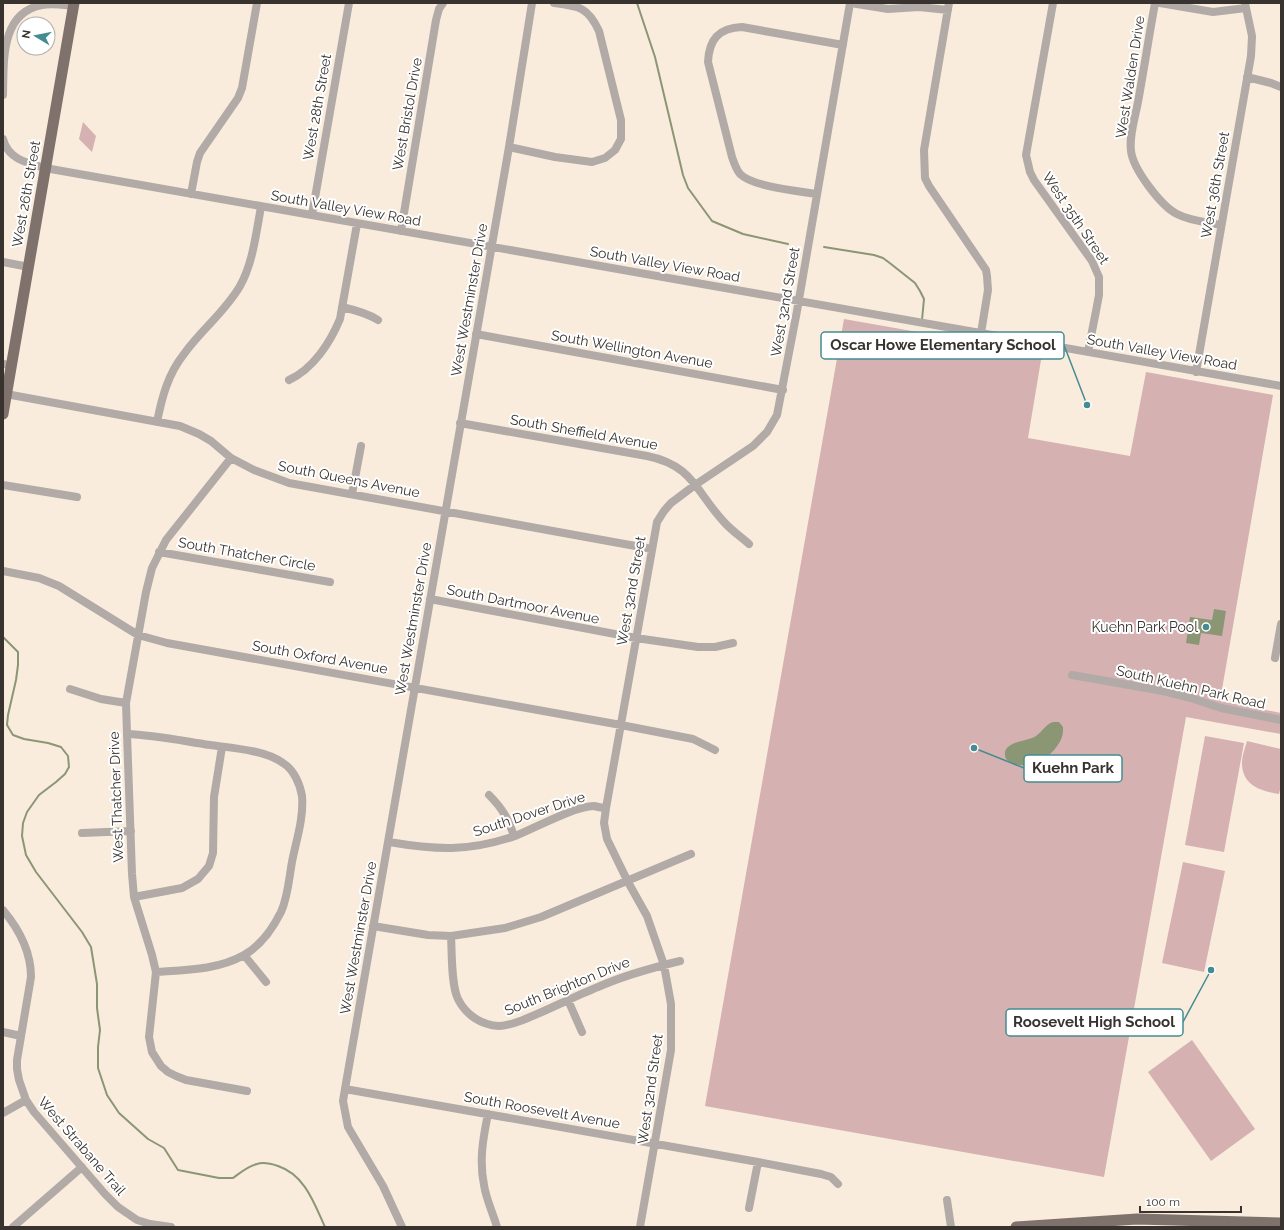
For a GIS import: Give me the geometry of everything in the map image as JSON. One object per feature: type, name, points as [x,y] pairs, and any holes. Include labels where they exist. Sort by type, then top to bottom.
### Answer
[{"type":"main road","name":"West 26th Street","points":[[3,414],[6,394],[7,365],[29,267],[73,4]]},
{"type":"main road","points":[[1016,1227],[1137,1223],[1281,1223]]},
{"type":"street","points":[[191,194],[200,153],[238,98],[242,88],[257,3]]},
{"type":"street","name":"West 28th Street","points":[[312,215],[349,3]]},
{"type":"street","name":"West Bristol Drive","points":[[401,231],[436,20],[439,9],[443,3]]},
{"type":"street","name":"West Westminster Drive","points":[[402,1227],[383,1186],[348,1127],[343,1101],[389,842],[444,511],[509,147],[532,3]]},
{"type":"street","points":[[509,147],[554,157],[592,162],[599,161],[612,153],[621,139],[621,120],[599,31],[593,19],[585,11],[580,8],[554,3]]},
{"type":"street","points":[[850,3],[888,9],[948,6],[924,150],[924,170],[925,178],[934,196],[986,270],[988,276],[988,290],[981,333]]},
{"type":"street","name":"West 32nd Street","points":[[640,1227],[656,1143],[671,1050],[671,1004],[664,965],[647,916],[607,839],[604,823],[606,808],[657,522],[671,503],[753,446],[767,432],[777,415],[799,301],[850,3]]},
{"type":"street","name":"West 35th Street","points":[[1053,3],[1026,154],[1030,172],[1034,180],[1092,261],[1099,277],[1097,306],[1088,352]]},
{"type":"street","name":"West Walden Drive","points":[[1155,3],[1133,127],[1131,152],[1139,170],[1164,204],[1171,210],[1176,214],[1192,220],[1221,225]]},
{"type":"street","points":[[1160,3],[1214,12],[1225,12],[1245,6]]},
{"type":"street","points":[[3,95],[6,43],[11,27],[16,19],[27,10],[43,4],[73,4]]},
{"type":"street","name":"West 36th Street","points":[[1196,372],[1252,46],[1252,36],[1245,6]]},
{"type":"street","points":[[817,194],[757,183],[747,179],[737,170],[732,157],[708,62],[709,55],[712,42],[716,36],[721,32],[742,27],[842,45]]},
{"type":"street","points":[[1247,77],[1271,82],[1281,87]]},
{"type":"street","name":"South Valley View Road","points":[[3,139],[6,148],[16,158],[21,161],[45,168],[1281,386]]},
{"type":"street","points":[[157,422],[165,388],[183,354],[223,310],[241,284],[247,270],[254,245],[260,207]]},
{"type":"street","points":[[289,380],[304,371],[323,350],[340,319],[357,224]]},
{"type":"street","points":[[3,262],[29,267]]},
{"type":"street","points":[[342,307],[368,314],[378,320]]},
{"type":"street","name":"South Wellington Avenue","points":[[476,334],[783,390]]},
{"type":"street","name":"South Queens Avenue","points":[[6,394],[180,426],[211,441],[231,458],[254,470],[289,483],[652,549]]},
{"type":"street","name":"South Sheffield Avenue","points":[[460,423],[656,458],[668,462],[687,474],[724,523],[749,544]]},
{"type":"street","points":[[352,494],[361,446]]},
{"type":"street","name":"West Thatcher Drive","points":[[231,458],[185,515],[159,552],[152,568],[148,580],[126,703],[130,830],[134,898],[156,972],[150,1037],[152,1052],[161,1066],[168,1072],[186,1080],[247,1091]]},
{"type":"street","points":[[3,485],[76,496]]},
{"type":"street","name":"South Thatcher Circle","points":[[159,552],[330,582]]},
{"type":"street","name":"South Oxford Avenue","points":[[3,571],[39,578],[59,586],[138,635],[167,643],[693,739],[715,750]]},
{"type":"street","name":"South Dartmoor Avenue","points":[[430,599],[636,638],[698,647],[715,647],[733,643]]},
{"type":"street","points":[[1275,658],[1281,624]]},
{"type":"street","name":"South Kuehn Park Road","points":[[1072,675],[1163,690],[1221,708],[1281,720]]},
{"type":"street","points":[[70,689],[101,699],[126,703]]},
{"type":"street","points":[[127,734],[146,735],[222,747],[275,758],[284,763],[294,774],[302,797],[300,819],[286,895],[282,910],[266,936],[244,955],[215,966],[156,972]]},
{"type":"street","points":[[134,898],[182,888],[198,879],[209,866],[214,854],[214,797],[222,747]]},
{"type":"street","points":[[489,795],[500,806],[509,821],[514,836]]},
{"type":"street","name":"South Dover Drive","points":[[389,842],[433,848],[461,848],[482,845],[514,836],[580,808],[593,806],[606,808]]},
{"type":"street","points":[[82,833],[130,830]]},
{"type":"street","points":[[373,926],[428,935],[451,936],[491,931],[521,924],[628,882],[691,854]]},
{"type":"street","name":"West Strabane Trail","points":[[3,910],[16,928],[25,946],[31,967],[31,977],[17,1069],[26,1100],[34,1112],[105,1194],[126,1214],[137,1220],[150,1224],[171,1227]]},
{"type":"street","name":"South Brighton Drive","points":[[451,936],[456,995],[466,1012],[479,1021],[487,1024],[504,1026],[532,1016],[631,973],[680,962]]},
{"type":"street","points":[[244,955],[266,982]]},
{"type":"street","points":[[568,1000],[582,1032]]},
{"type":"street","points":[[3,1032],[21,1036]]},
{"type":"street","name":"South Roosevelt Avenue","points":[[345,1089],[656,1143],[821,1174],[831,1177],[838,1184]]},
{"type":"street","points":[[3,1113],[26,1100]]},
{"type":"street","points":[[488,1114],[482,1148],[482,1172],[484,1186],[497,1227]]},
{"type":"street","points":[[749,1208],[758,1162]]},
{"type":"street","points":[[13,1227],[82,1167]]},
{"type":"street","points":[[947,1200],[951,1227]]},
{"type":"shaded area","points":[[83,122],[96,136],[92,152],[79,139]]},
{"type":"shaded area","points":[[844,319],[1042,354],[1028,438],[1130,456],[1146,372],[1273,395],[1220,701],[1281,713],[1281,734],[1186,717],[1104,1177],[705,1106]]},
{"type":"shaded area","name":"Kuehn Park Pool","points":[[1214,609],[1226,611],[1222,636],[1201,633],[1199,645],[1186,643],[1190,617],[1212,620]]},
{"type":"shaded area","points":[[1059,722],[1063,727],[1063,735],[1053,751],[1046,757],[1038,762],[1022,765],[1006,759],[1006,749],[1010,745],[1036,736],[1048,724]]},
{"type":"shaded area","points":[[1205,736],[1244,743],[1224,852],[1185,845]]},
{"type":"shaded area","points":[[1247,741],[1281,749],[1281,785],[1279,794],[1265,791],[1253,786],[1245,777],[1242,760]]},
{"type":"shaded area","points":[[1183,862],[1225,871],[1204,972],[1162,963]]},
{"type":"shaded area","points":[[1192,1040],[1255,1129],[1211,1161],[1148,1072]]},
{"type":"waterway","points":[[637,3],[655,57],[683,175],[688,188],[712,221],[743,234],[788,244]]},
{"type":"waterway","points":[[824,247],[874,255],[883,258],[915,283],[924,299],[922,320]]},
{"type":"waterway","points":[[3,637],[18,652],[16,680],[7,725],[13,735],[24,739],[61,747],[68,756],[69,767],[65,774],[39,795],[27,812],[23,823],[22,836],[26,855],[36,872],[82,932],[91,947],[97,984],[97,1008],[100,1030],[98,1068],[107,1095],[119,1113],[148,1139],[164,1148],[178,1170],[219,1178],[233,1178],[247,1168],[259,1163],[278,1166],[287,1170],[295,1176],[308,1191],[325,1227]]},
{"type":"place","name":"Oscar Howe Elementary School","points":[[1087,405]]},
{"type":"place","name":"Kuehn Park Pool","points":[[1206,627]]},
{"type":"place","name":"Kuehn Park","points":[[974,748]]},
{"type":"place","name":"Roosevelt High School","points":[[1211,970]]}]
